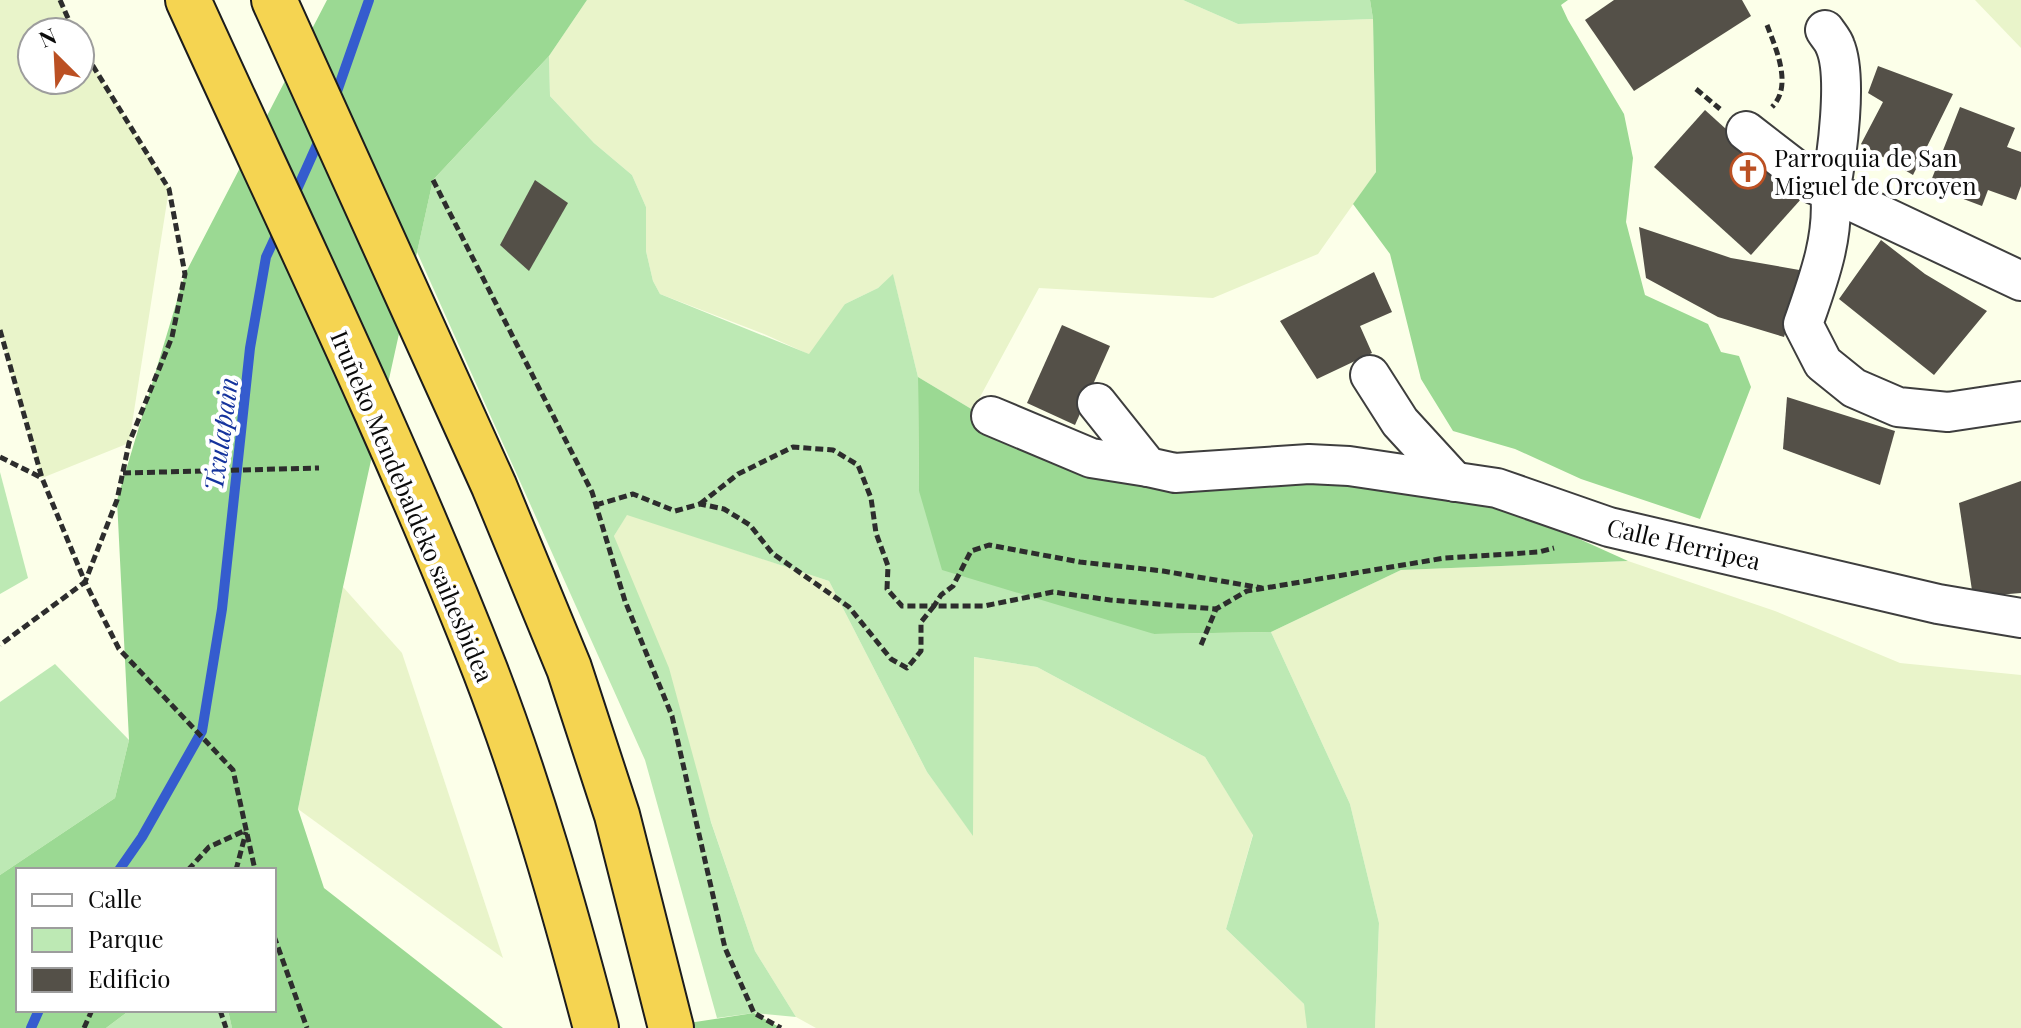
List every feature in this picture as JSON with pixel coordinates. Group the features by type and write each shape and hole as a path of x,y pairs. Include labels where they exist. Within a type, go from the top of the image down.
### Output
{"highway":[{"name":"Iruñeko Mendebaldeko saihesbidea","path":"188,0 395,454 490,686 554,871 596,1028"},
{"path":"274,0 494,486 569,668 617,815 671,1028"}],"street":[{"path":"1825,30 1836,47 1839,68 1838,152 1830,191 1832,211 1824,265 1803,324 1823,363 1854,388 1898,407 1948,412 2021,401"},
{"path":"1746,131 1816,185 2021,281"},
{"path":"1370,375 1400,422 1455,482"},
{"path":"1097,403 1148,467"},
{"name":"Calle Herripea","path":"991,416 1091,458 1175,473 1309,464 1349,466 1497,488 1616,529 1938,604 2021,618"}],"path":[{"path":"1746,131 1779,100 1783,89 1779,61 1767,25"},
{"path":"0,645 85,582 117,500 129,443 172,337 185,274 169,189 96,71"},
{"path":"433,180 592,492 625,601 672,716 725,948 754,1013 781,1028"},
{"path":"0,330 42,478 85,582 119,649 233,770 255,868"},
{"path":"596,505 633,494 675,511 700,504 738,474 793,447 833,450 858,465 871,498 876,533 888,566 887,589 902,606 984,606 1053,592 1216,609 1247,591 1445,558 1539,552 1616,529"},
{"path":"0,457 42,478"},
{"path":"123,473 319,468"},
{"path":"700,504 724,509 750,525 772,553 849,607 891,659 907,668 921,651 921,622 953,586 971,551 989,545 1080,562 1163,571 1262,588"},
{"path":"1201,645 1216,609"},
{"path":"190,868 209,847 246,830"},
{"path":"236,868 246,830"},
{"path":"276,942 307,1028"}],"green space":[{"path":"0,0 60,0 67,16 16,16 16,96 96,96 96,71 169,189 129,443 42,478 0,330"},
{"path":"327,0 587,0 549,56 433,180 343,587 298,809 324,888 503,1028 232,1028 228,1012 276,1012 276,868 16,868 16,1012 127,1012 106,1028 0,1028 0,875 115,798 129,740 117,500 185,274"},
{"path":"587,0 1183,0 1238,24 1373,19 1376,172 1318,254 1213,298 1039,288 973,410 918,377 893,275 878,288 845,304 828,363 764,334 660,294 653,281 646,251 646,207 632,175 594,143 550,96 549,56"},
{"path":"1183,0 1370,0 1373,19 1238,24"},
{"path":"1370,0 1568,0 1561,5 1568,20 1624,114 1633,158 1626,222 1645,295 1708,324 1721,352 1739,356 1751,387 1700,519 1581,479 1515,449 1453,431 1421,379 1390,254 1353,204 1376,172"},
{"path":"1975,0 2021,0 2021,48"},
{"path":"549,56 550,96 594,143 632,175 646,207 646,251 653,281 660,294 809,354 845,304 878,288 893,274 918,377 919,491 1154,634 1271,632 1350,804 1379,923 1375,1028 1307,1028 1304,1004 1226,929 1253,835 1205,757 1037,667 974,657 973,836 927,772 829,581 627,515 614,536 669,668 711,822 755,951 796,1017 754,1013 717,1018 645,760 417,252 433,180"},
{"path":"918,377 973,410 1000,434 1407,491 1524,514 1628,561 1401,570 1271,632 1154,634 942,570 919,491"},
{"path":"0,472 28,578 0,594"},
{"path":"627,514 829,581 927,772 973,835 973,657 1037,667 1205,757 1253,834 1226,929 1304,1004 1309,1028 816,1028 796,1017 755,951 614,536"},
{"path":"1628,561 1775,611 1900,663 2021,675 2021,1028 1375,1028 1379,923 1350,804 1271,632 1401,570"},
{"path":"343,587 402,653 503,958 298,809"},
{"path":"55,664 129,740 115,798 0,875 0,702"},
{"path":"127,1012 228,1012 232,1028 106,1028"},
{"path":"754,1013 781,1028 656,1028"}],"building":[{"path":"1614,0 1742,0 1751,16 1634,91 1585,20"},
{"path":"1878,66 1953,94 1913,175 1861,144 1883,102 1868,93"},
{"path":"1960,107 2015,128 2007,147 2021,152 2021,186 2016,200 1988,190 1982,206 1929,186"},
{"path":"1705,110 1802,198 1751,255 1654,167"},
{"path":"535,180 568,203 529,271 500,245"},
{"path":"1639,227 1731,258 1805,271 1784,337 1718,317 1646,278"},
{"path":"1881,240 1925,274 1987,311 1934,375 1839,299"},
{"path":"1374,272 1392,312 1360,326 1372,353 1317,379 1280,321"},
{"path":"1062,325 1110,346 1075,425 1027,403"},
{"path":"1787,397 1895,431 1880,485 1783,449"},
{"path":"2021,481 2021,593 1973,597 1959,503"}],"waterway":[{"name":"Txulapain","path":"334,100 369,0"},
{"name":"Txulapain","path":"294,196 320,138"},
{"name":"Txulapain","path":"120,868 142,837 202,731 222,609 250,348 266,257 279,229"},
{"name":"Txulapain","path":"31,1028 38,1012"}],"place":[{"name":"Parroquia de San Miguel de Orcoyen","path":"1748,171"}]}
